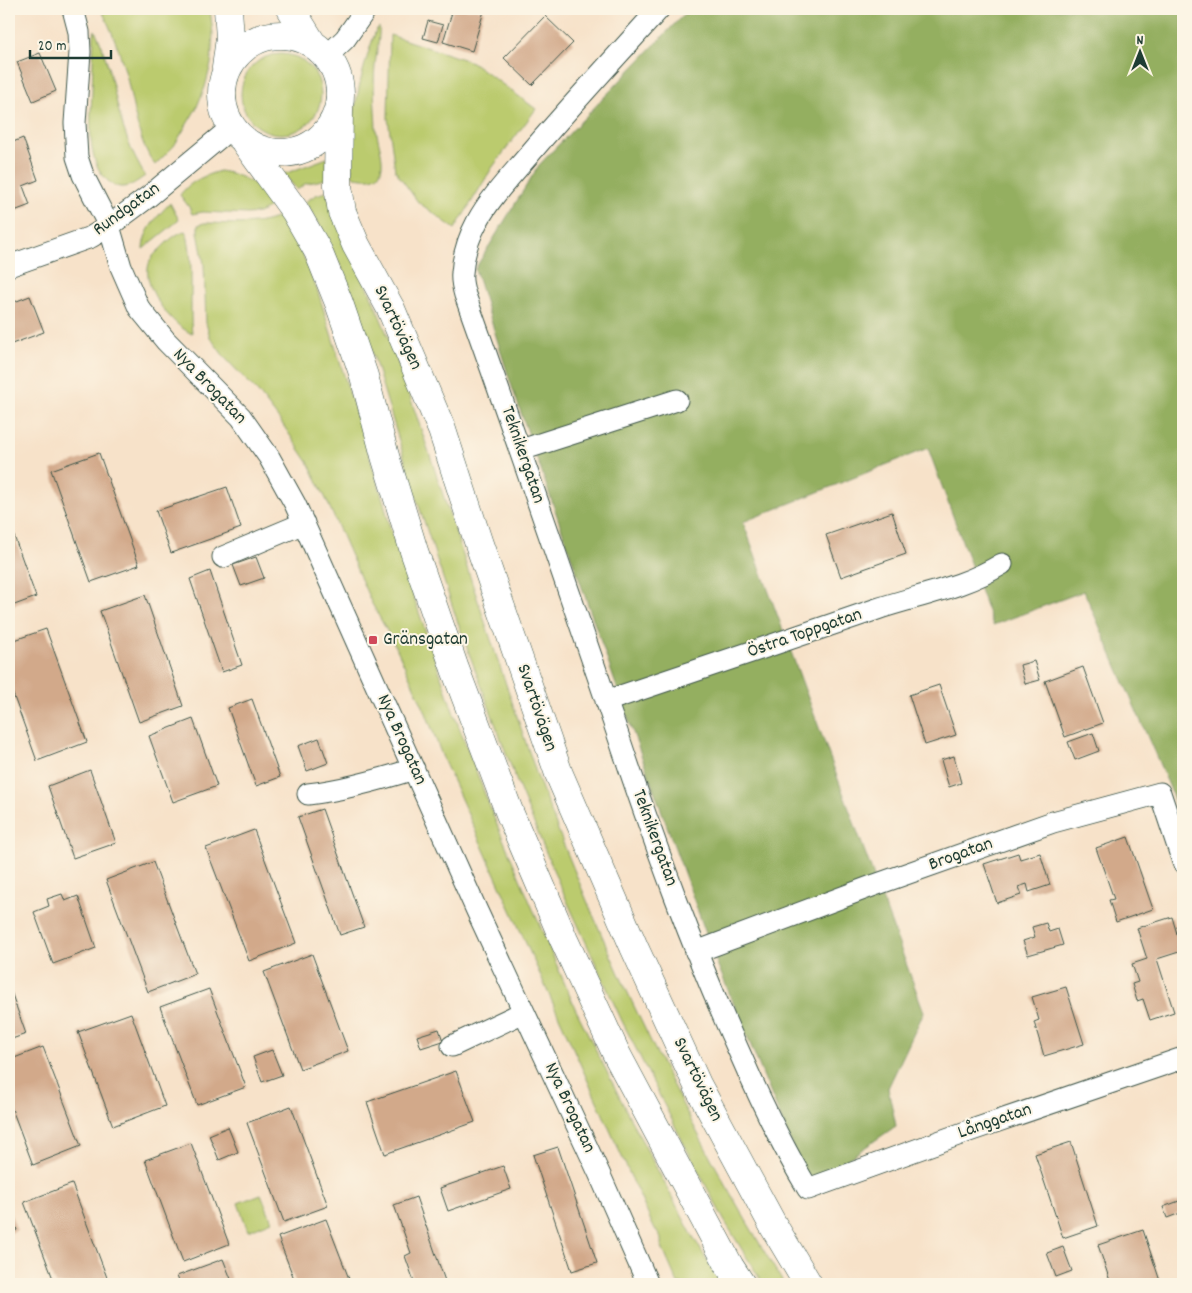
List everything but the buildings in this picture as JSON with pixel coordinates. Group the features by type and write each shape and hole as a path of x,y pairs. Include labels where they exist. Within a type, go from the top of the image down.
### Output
{"main road":[{"path":"228,9 230,38 222,82 221,102 225,115 295,211 318,251 339,303 364,376 385,456 414,551 455,669 510,814 564,940 616,1053 730,1267 741,1284"},
{"path":"238,135 256,149 270,153 283,154 303,150 325,134 339,108 340,92 334,67 319,50 292,9"},
{"path":"226,68 243,47 254,40 274,34 287,34 300,38 319,50"},
{"name":"Svartövägen","path":"339,108 338,186 342,212 356,245 391,310 442,430 478,541 559,774 634,947 698,1086 773,1225 808,1284"}],"street":[{"name":"Nya Brogatan","path":"73,9 79,32 80,52 76,122 77,157 83,175 109,226 121,266 139,308 166,342 241,417 269,457 295,504 477,911 599,1173 648,1284"},
{"path":"319,50 346,39 366,9"},
{"name":"Teknikergatan","path":"659,9 547,134 508,180 478,222 467,247 462,273 464,289 521,450 647,822 696,952 726,1024 771,1122 808,1189"},
{"name":"Rundgatan","path":"9,266 91,237 238,135"},
{"path":"521,450 677,400"},
{"path":"223,557 304,522"},
{"name":"Östra Toppgatan","path":"606,701 903,601 961,584 986,574 1002,564"},
{"path":"308,794 336,791 414,769"},
{"name":"Brogatan","path":"696,952 872,886 1053,822 1160,793 1183,862"},
{"path":"452,1046 524,1012"},
{"name":"Långgatan","path":"808,1189 966,1132 1183,1058"}],"green space":[{"path":"101,9 210,9 213,34 211,64 205,87 196,109 174,146 155,165 140,135 122,60"},
{"path":"689,9 1183,9 1183,828 1170,788 1084,591 993,625 928,448 743,522 924,1012 888,1088 896,1126 809,1186 716,961 622,702 511,384 475,269 539,165"},
{"path":"379,27 374,89 376,128 382,165 377,176 366,178 354,177 352,174 352,145 356,105 366,62 376,30"},
{"path":"95,30 101,43 123,127 145,176 136,182 122,187 113,185 108,181 96,162 93,151 91,126"},
{"path":"390,35 472,62 536,109 492,168 455,229 418,202 395,170 388,118"},
{"path":"273,54 289,54 310,65 321,86 321,102 310,123 289,134 273,134 259,128 247,116 241,102 241,86 247,72 259,60"},
{"path":"327,158 326,179 305,184 297,190 284,174"},
{"path":"220,171 236,175 250,182 275,202 259,213 203,212 192,214 180,195 188,186 198,180"},
{"path":"326,192 396,357 539,781 591,911 681,1101 748,1224 784,1284 763,1284 724,1220 622,1021 557,879 518,785 459,626 417,500 374,358 345,275 320,225 305,202 316,195"},
{"path":"170,203 179,220 143,249 149,230"},
{"path":"284,214 290,224 318,292 384,503 390,528 454,714 495,820 575,1008 631,1120 691,1233 721,1284 678,1284 661,1245 660,1235 654,1228 444,761 426,713 396,647 371,602 308,462 258,392 225,358 210,337 206,323 204,264 198,225 204,223 255,223"},
{"path":"185,231 190,250 191,264 192,333 178,325 164,310 150,286 148,277 148,269 153,256 171,238"},
{"path":"261,1194 272,1221 248,1231 238,1203"}],"place":[{"name":"Gränsgatan","path":"373,640"}]}
